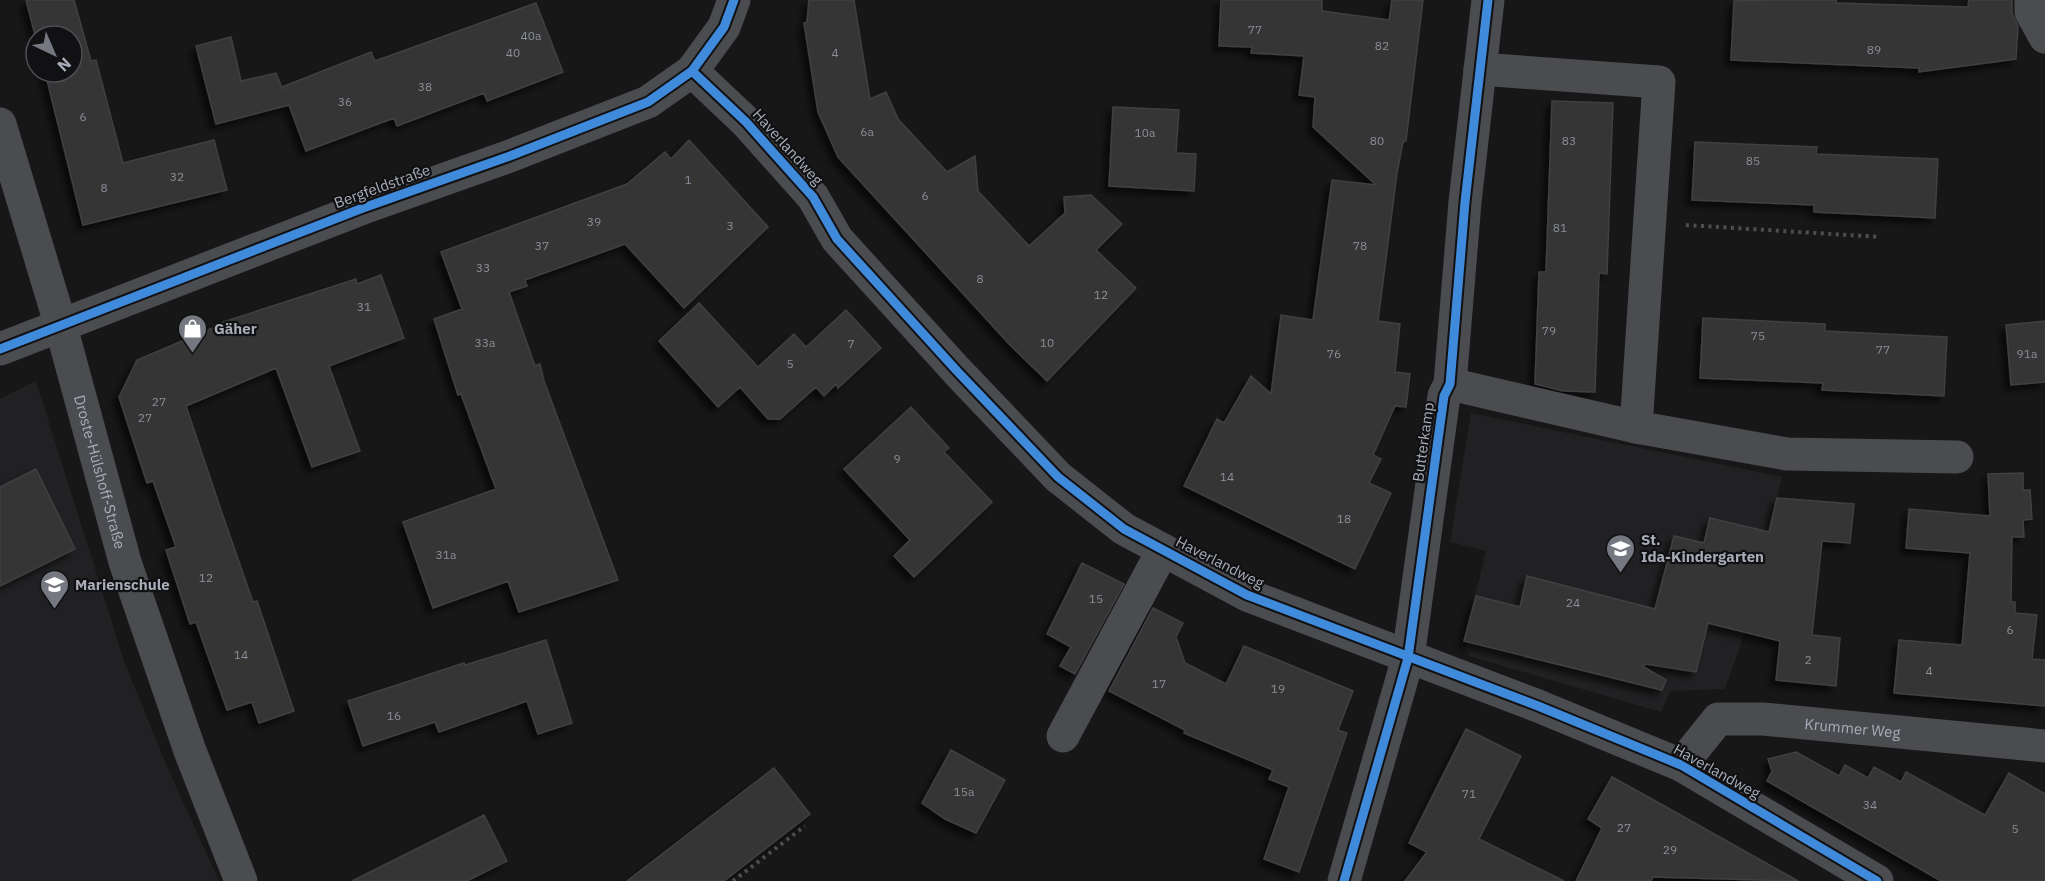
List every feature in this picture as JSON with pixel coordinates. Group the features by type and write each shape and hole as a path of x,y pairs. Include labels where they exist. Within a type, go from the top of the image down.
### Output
{"street":[{"name":"Bergfeldstraße","path":"0,349 60,323 363,208 510,156 648,102 692,71 724,27 734,0"},
{"name":"Butterkamp","path":"1344,881 1408,658 1444,396 1450,384 1465,202 1488,0"},
{"path":"2031,0 2031,12 2045,37"},
{"path":"1480,69 1659,82 1636,427"},
{"name":"Haverlandweg","path":"692,71 754,131 813,197 837,239 957,371 1058,477 1124,529 1247,595 1538,706 1681,765 1877,881"},
{"name":"Droste-Hülshoff-Straße","path":"0,124 60,323 125,562 190,751 241,881"},
{"path":"1450,384 1636,427 1788,454 1957,457"},
{"path":"1063,736 1164,550"},
{"name":"Krummer Weg","path":"1681,765 1718,719 1762,719 2045,746"}],"path":[{"path":"1651,223 1880,237"},
{"path":"733,881 805,826"}],"shaded area":[{"name":"Marienschule","path":"36,381 124,661 166,764 219,881 0,881 0,399"},
{"name":"St. Ida-Kindergarten","path":"1471,413 1782,477 1745,632 1725,689 1670,691 1661,712 1469,656 1464,641 1486,551 1450,542"}],"building":[{"path":"26,0 74,0 81,24 32,24"},
{"path":"809,0 854,0 870,99 886,92 898,119 947,172 975,156 978,191 1029,246 1065,213 1064,197 1091,195 1122,224 1096,250 1136,288 1047,381 1010,345 838,157 818,112 804,23 807,22"},
{"path":"1221,0 1322,0 1322,11 1389,20 1392,0 1423,0 1406,141 1403,142 1397,173 1378,321 1400,324 1395,372 1410,374 1406,407 1395,406 1373,455 1381,459 1369,483 1391,493 1355,569 1184,486 1217,419 1224,423 1251,376 1271,394 1281,315 1313,320 1332,180 1376,185 1313,127 1315,97 1299,95 1304,56 1251,53 1252,47 1219,46"},
{"path":"1836,0 1836,3 1968,7 1969,0 2012,0 2012,13 2018,26 2016,59 1919,72 1919,68 1731,60 1734,1"},
{"path":"536,3 563,72 487,101 484,93 397,126 394,118 306,151 289,105 216,124 196,46 231,37 241,81 276,73 283,90 282,87 371,52 375,61"},
{"path":"84,36 91,61 96,60 123,163 214,140 227,190 83,225 48,84 84,84"},
{"path":"1552,101 1613,103 1607,274 1599,273 1595,392 1563,391 1535,384 1539,272 1546,272"},
{"path":"1113,107 1179,110 1176,153 1196,154 1194,191 1109,186"},
{"path":"689,140 768,227 684,308 625,244 525,280 527,286 509,292 535,366 540,364 544,381 618,580 519,612 508,581 433,608 403,522 496,489 461,394 458,395 434,319 462,309 441,252 627,184 665,152 671,159"},
{"path":"1695,142 1817,147 1816,154 1938,159 1935,218 1814,212 1814,205 1692,200"},
{"path":"381,275 404,338 329,366 360,451 312,467 276,368 186,406 253,602 257,601 294,711 259,723 252,702 227,710 196,622 190,624 166,550 176,547 153,481 147,483 119,397 137,360 215,327 214,325 356,279 357,284"},
{"path":"699,303 758,367 794,334 806,347 846,310 881,348 838,388 836,384 824,396 816,387 780,419 768,419 740,387 718,407 659,341"},
{"path":"1703,318 1825,324 1825,331 1947,337 1944,396 1822,390 1823,383 1700,378"},
{"path":"2045,321 2045,382 2011,385 2006,325"},
{"path":"911,407 949,448 944,452 992,502 914,577 894,556 910,540 844,469"},
{"path":"36,469 75,549 0,586 0,487"},
{"path":"2023,473 2023,490 2030,490 2032,519 2023,520 2024,537 2012,537 2011,602 2015,602 2015,613 2037,615 2032,659 2045,660 2045,706 1894,693 1899,640 1962,645 1970,553 1906,548 1909,509 1990,516 1988,474"},
{"path":"1777,498 1854,504 1850,543 1822,541 1812,635 1840,638 1836,686 1776,680 1780,641 1708,623 1696,672 1646,664 1642,666 1666,680 1662,690 1464,641 1476,596 1520,607 1527,576 1655,609 1674,536 1704,543 1710,518 1769,532"},
{"path":"1082,563 1124,584 1075,674 1060,666 1071,647 1047,634"},
{"path":"1153,608 1183,623 1176,637 1185,663 1226,684 1244,646 1353,691 1338,730 1347,733 1299,872 1264,859 1289,787 1269,779 1273,770 1184,733 1185,730 1109,691"},
{"path":"546,640 572,723 538,734 527,701 439,732 435,722 363,746 348,701 464,663 465,665"},
{"path":"1466,729 1521,756 1479,839 1564,881 1405,881 1427,852 1409,843"},
{"path":"951,750 1005,780 976,833 945,819 922,803"},
{"path":"1796,752 1839,776 1845,765 1868,778 1874,767 1901,782 1906,772 1985,815 2009,773 2045,794 2045,881 1941,881 1767,781 1772,771 1768,759"},
{"path":"774,768 810,814 724,881 627,881"},
{"path":"1612,777 1798,881 1653,877 1651,881 1576,881 1602,828 1588,819"},
{"path":"484,815 507,861 467,881 352,881"}],"cycle path":[{"path":"0,349 363,208 510,156 648,102 692,71 724,27 734,0"},
{"path":"1344,881 1408,658 1444,396 1450,384 1465,202 1488,0"},
{"path":"692,71 746,122 813,197 837,239 957,371 1058,477 1124,529 1247,595 1538,706 1681,765 1877,881"}],"place":[{"name":"Gäher","path":"193,354"},
{"name":"St. Ida-Kindergarten","path":"1620,574"},
{"name":"Marienschule","path":"54,610"}]}
